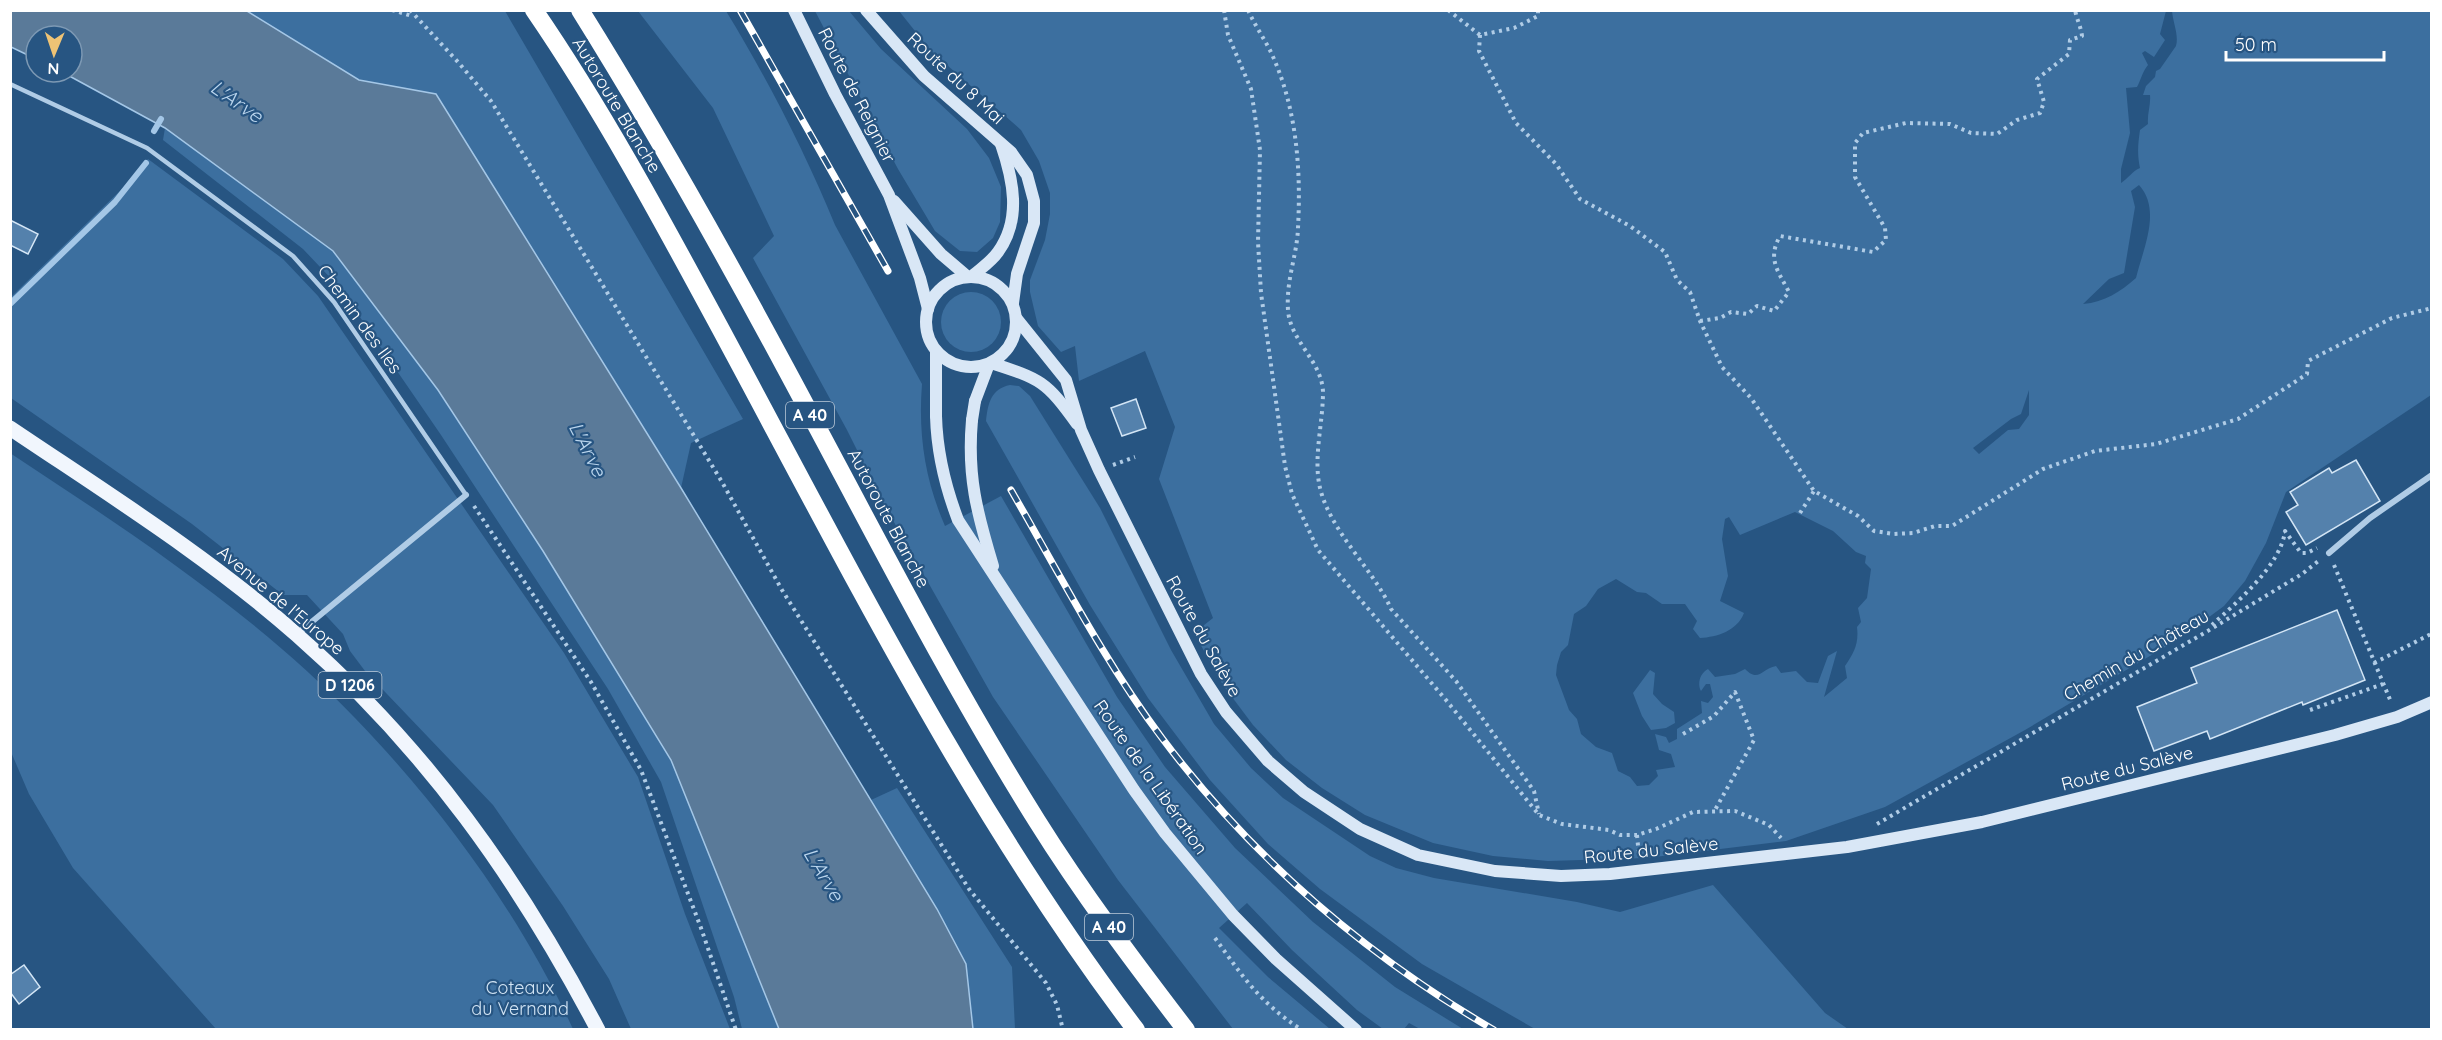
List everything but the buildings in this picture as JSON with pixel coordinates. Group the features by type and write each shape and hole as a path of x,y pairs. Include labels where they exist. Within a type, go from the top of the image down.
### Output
{"highway":[{"name":"Autoroute Blanche","path":"534,10 630,165 943,740 1046,902 1136,1029"},
{"name":"Autoroute Blanche","path":"580,10 716,240 921,623 1037,822 1096,910 1186,1029"}],"main road":[{"name":"Route de Reignier","path":"794,10 835,94 889,195 920,278 927,312"},
{"name":"Route du 8 Mai","path":"866,10 916,68 1011,152 1024,170 1034,201 1033,229 1017,274 1013,303"},
{"name":"Route du 8 Mai","path":"970,277 998,253 1012,221 1013,192 1010,171 1000,143"},
{"name":"Route de Reignier","path":"889,195 936,249 970,277"},
{"path":"970,277 981,278 1000,287 1013,303 1017,319 1015,337 1011,345 990,364 970,368 955,364 936,351 927,331 927,312 939,291 947,284 970,277"},
{"name":"Route du Salève","path":"1017,319 1066,380 1081,430 1173,621 1212,693 1239,730 1268,761 1304,792 1340,818 1384,841 1418,855 1475,868 1531,875 1610,874 1881,842 1982,822 2335,735 2397,717 2432,702"},
{"name":"Route de la Libération","path":"936,351 937,437 944,479 958,519 975,547 995,573 1134,790 1191,867 1275,959 1356,1029"},
{"name":"Route du Salève","path":"990,364 1026,374 1044,384 1058,398 1081,430"},
{"name":"Route de la Libération","path":"990,364 975,401 971,433 971,477 976,510 995,573"},
{"name":"Avenue de l'Europe","path":"10,428 219,572 296,634 368,702 447,792 518,890 547,936 598,1029"}],"street":[{"path":"2329,553 2370,518 2432,475"},
{"path":"296,634 466,495"}],"lane":[{"name":"Chemin des Iles","path":"10,84 147,148 292,256 334,302 466,495"}],"path":[{"path":"392,10 413,16"},
{"path":"410,10 491,101 722,482 782,590 969,889 1046,983 1057,1005 1063,1029"},
{"path":"1224,10 1228,35 1251,89 1260,150 1258,242 1261,293 1283,456 1292,494 1318,550 1446,700 1539,815 1562,824 1637,836 1656,830 1693,812 1736,811 1769,825 1780,836 1786,854"},
{"path":"1248,10 1257,31 1274,57 1297,142 1300,176 1298,232 1289,274 1288,311 1293,330 1315,364 1323,390 1319,483 1328,508 1391,609 1456,681 1534,791 1539,815"},
{"path":"1448,10 1480,35 1514,28 1538,16 1538,10"},
{"path":"1700,321 1720,318 1731,312 1748,314 1757,306 1774,311 1789,292 1774,262 1773,248 1780,236 1874,252 1886,240 1884,228 1855,177 1855,143 1863,133 1906,123 1950,123 1971,133 1997,134 2018,120 2040,113 2044,102 2037,79 2069,54 2070,40 2082,36 2075,10"},
{"path":"1480,35 1479,51 1516,123 1556,164 1580,199 1630,226 1665,252 1677,280 1690,292 1700,321 1722,366 1751,398 1814,491 1858,516 1874,531 1894,534 1913,533 1935,526 1952,526 2043,469 2095,451 2156,444 2238,420 2307,374 2308,361 2392,318 2432,308"},
{"path":"1117,464 1135,457"},
{"path":"1800,513 1814,491"},
{"path":"466,495 591,682 641,770 701,928 736,1029"},
{"path":"2205,632 2244,595 2273,561 2284,542 2285,531 2301,553 2307,553 2325,543"},
{"path":"2329,553 2397,717"},
{"name":"Chemin du Château","path":"1876,824 2302,574 2329,553"},
{"path":"2374,663 2432,634"},
{"path":"2310,710 2383,684"},
{"path":"1683,734 1714,716 1735,692 1754,740 1715,810"},
{"path":"1215,938 1259,997 1271,1009 1302,1029"}],"green space":[{"path":"247,11 505,11 743,419 691,443 681,488 436,94 359,80"},
{"path":"638,11 726,11 741,36 798,143 835,225 922,384 921,421 924,457 932,492 945,526 1001,496 1117,697 1165,767 1235,848 1313,922 1395,987 1463,1029 1420,1029 1409,1023 1404,1029 1383,1029 1357,1010 1292,950 1247,903 1219,928 1268,977 1330,1029 1233,1029 1118,880 993,697 886,508 847,430 753,258 774,236 713,108"},
{"path":"815,11 849,11 881,49 967,129 989,158 1001,187 1000,222 993,238 977,252 960,251 935,231 898,169"},
{"path":"899,11 2166,11 2160,34 2165,40 2154,57 2145,51 2142,53 2148,65 2137,87 2126,88 2130,133 2121,169 2121,183 2140,168 2138,149 2140,130 2148,124 2150,99 2150,95 2143,95 2146,86 2155,77 2156,71 2160,69 2176,46 2172,11 2431,11 2431,395 2286,492 2266,543 2245,581 2224,606 2182,637 2025,730 1885,807 1786,841 1646,858 1548,861 1493,856 1433,843 1365,815 1322,788 1286,760 1253,725 1223,685 1194,633 1213,618 1159,479 1175,427 1145,351 1079,381 1075,346 1061,352 1038,326 1030,292 1030,280 1045,240 1050,214 1050,193 1039,161 1021,130 931,51","holes":["2139,185 2146,195 2150,218 2136,278 2112,296 2083,304 2109,279 2124,273 2135,207 2131,191","2029,390 2029,415 2019,429 2008,430 1979,454 1973,448 2021,414","1795,512 1833,531 1856,552 1866,556 1865,563 1871,569 1867,598 1858,608 1861,622 1857,627 1855,648 1845,666 1847,678 1824,697 1837,651 1828,656 1818,683 1807,682 1796,671 1781,673 1776,666 1757,675 1745,669 1735,674 1715,677 1708,669 1701,676 1699,685 1701,691 1706,684 1710,684 1713,697 1708,703 1701,701 1702,713 1677,729 1677,739 1669,743 1666,737 1655,734 1659,750 1671,754 1675,767 1656,770 1658,776 1649,785 1637,786 1630,777 1618,771 1612,753 1596,747 1581,734 1577,719 1569,710 1556,675 1561,652 1568,645 1574,614 1586,606 1598,589 1616,579 1637,592 1646,593 1662,604 1685,604 1697,621 1693,629 1700,638 1726,632 1737,624 1744,613 1720,601 1728,576 1722,539 1725,519 1729,517 1740,535"]},
{"path":"165,128 333,251 438,390 543,551 671,760 779,1029 742,1029 734,997 661,782 608,689 441,435 340,288 303,249 163,140"},
{"path":"148,159 283,259 318,296 564,653 638,777 685,914 730,1029 631,1029 609,979 563,906 493,805 365,671 350,651 343,634 307,595 283,595 192,524 11,398 11,297 130,181"},
{"path":"971,292 988,297 996,305 1001,322 996,339 988,347 971,352 954,347 946,339 941,322 946,305 954,297"},
{"path":"1010,385 1019,386 1030,396 1100,508 1171,650 1214,724 1251,768 1283,798 1370,856 1396,868 1434,878 1577,902 1620,912 1713,885 1825,1013 1848,1029 1535,1029 1422,964 1320,889 1268,844 1210,780 1148,698 1090,605 986,421 988,408 995,393"},
{"name":"Coteaux du Vernand","path":"10,453 132,534 220,599 290,656 355,718 419,789 477,865 529,945 573,1029 216,1029 73,868 29,794 11,752"},
{"path":"1650,670 1655,673 1653,694 1674,712 1675,723 1666,728 1651,730 1642,716 1633,693"},
{"path":"897,788 1012,967 1015,1029 973,1029 971,1019 871,800"}],"water":[{"name":"L'Arve","path":"11,10 247,11 359,80 436,94 681,488 937,909 966,964 973,1029 779,1029 671,760 543,551 438,390 333,251 165,128 84,84 84,24 24,24 24,53 11,47"}],"waterway":[{"path":"154,131 161,119"},
{"path":"10,304 115,202 146,163"}],"railway":[{"path":"740,10 888,271"},
{"path":"1011,490 1083,616 1141,709 1197,782 1234,824 1272,863 1356,936 1446,1001 1494,1030"}]}
